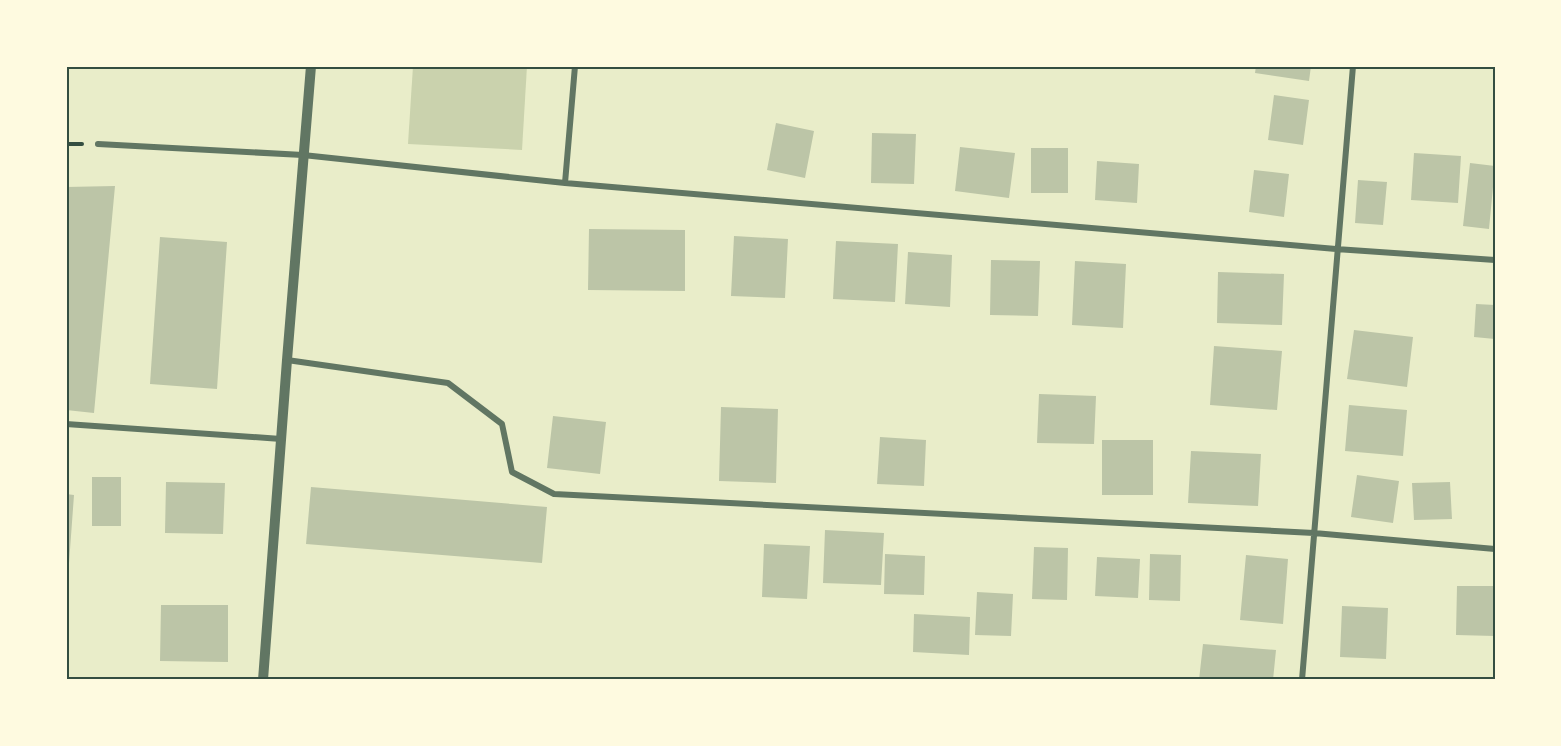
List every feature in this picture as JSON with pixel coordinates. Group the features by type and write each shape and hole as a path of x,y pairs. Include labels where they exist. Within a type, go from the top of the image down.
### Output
{"street":[{"path":"263,680 286,360 311,66"},
{"path":"565,183 575,66"},
{"path":"1302,680 1353,66"},
{"path":"98,144 303,155 565,183 1336,249 1495,260"},
{"path":"286,360 448,382 502,424 512,472 554,494 1314,533 1495,549"},
{"path":"66,424 281,439"}],"green space":[{"path":"413,66 527,66 522,150 408,144"}],"building":[{"path":"1256,66 1311,66 1309,81 1255,73"},
{"path":"1274,95 1309,100 1303,145 1268,140"},
{"path":"776,123 814,131 805,178 767,170"},
{"path":"872,133 916,134 914,184 871,183"},
{"path":"960,147 1015,153 1009,198 955,191"},
{"path":"1031,148 1068,148 1068,193 1031,193"},
{"path":"1414,153 1461,156 1458,203 1411,200"},
{"path":"1097,161 1139,164 1137,203 1095,200"},
{"path":"1470,163 1495,166 1489,229 1463,226"},
{"path":"1254,170 1289,174 1284,217 1249,212"},
{"path":"1358,180 1387,182 1383,225 1355,223"},
{"path":"115,186 94,413 66,410 66,187"},
{"path":"589,229 685,230 685,291 588,290"},
{"path":"734,236 788,239 785,298 731,296"},
{"path":"160,237 227,242 217,389 150,384"},
{"path":"836,241 898,244 895,302 833,299"},
{"path":"908,252 952,255 950,307 905,304"},
{"path":"991,260 1040,261 1038,316 990,315"},
{"path":"1075,261 1126,264 1123,328 1072,325"},
{"path":"1218,272 1284,274 1282,325 1217,323"},
{"path":"1476,304 1495,305 1495,339 1474,337"},
{"path":"1354,330 1413,337 1407,387 1347,379"},
{"path":"1214,346 1282,351 1277,410 1210,405"},
{"path":"1039,394 1096,396 1094,444 1037,443"},
{"path":"1349,405 1407,410 1403,456 1345,451"},
{"path":"721,407 778,409 776,483 719,481"},
{"path":"553,416 606,422 600,474 547,468"},
{"path":"880,437 926,440 924,486 877,484"},
{"path":"1102,440 1153,440 1153,495 1102,495"},
{"path":"1191,451 1261,454 1258,506 1188,503"},
{"path":"1357,475 1399,481 1393,523 1351,517"},
{"path":"92,477 121,477 121,526 92,526"},
{"path":"166,482 225,483 223,534 165,533"},
{"path":"1450,482 1452,519 1414,520 1412,483"},
{"path":"311,487 547,507 542,563 306,544"},
{"path":"66,494 74,495 68,577 66,576"},
{"path":"825,530 884,533 881,585 823,583"},
{"path":"764,544 810,546 807,599 762,597"},
{"path":"1034,547 1068,548 1067,600 1032,599"},
{"path":"885,554 925,556 924,595 884,594"},
{"path":"1150,554 1181,555 1180,601 1149,600"},
{"path":"1246,555 1288,559 1283,624 1240,620"},
{"path":"1097,557 1140,559 1138,598 1095,596"},
{"path":"1457,586 1495,586 1495,636 1456,635"},
{"path":"977,592 1013,594 1011,636 975,635"},
{"path":"161,605 228,605 228,662 160,661"},
{"path":"1342,606 1388,608 1386,659 1340,657"},
{"path":"914,614 970,617 969,655 913,652"},
{"path":"1203,644 1276,650 1273,680 1199,680"}]}
